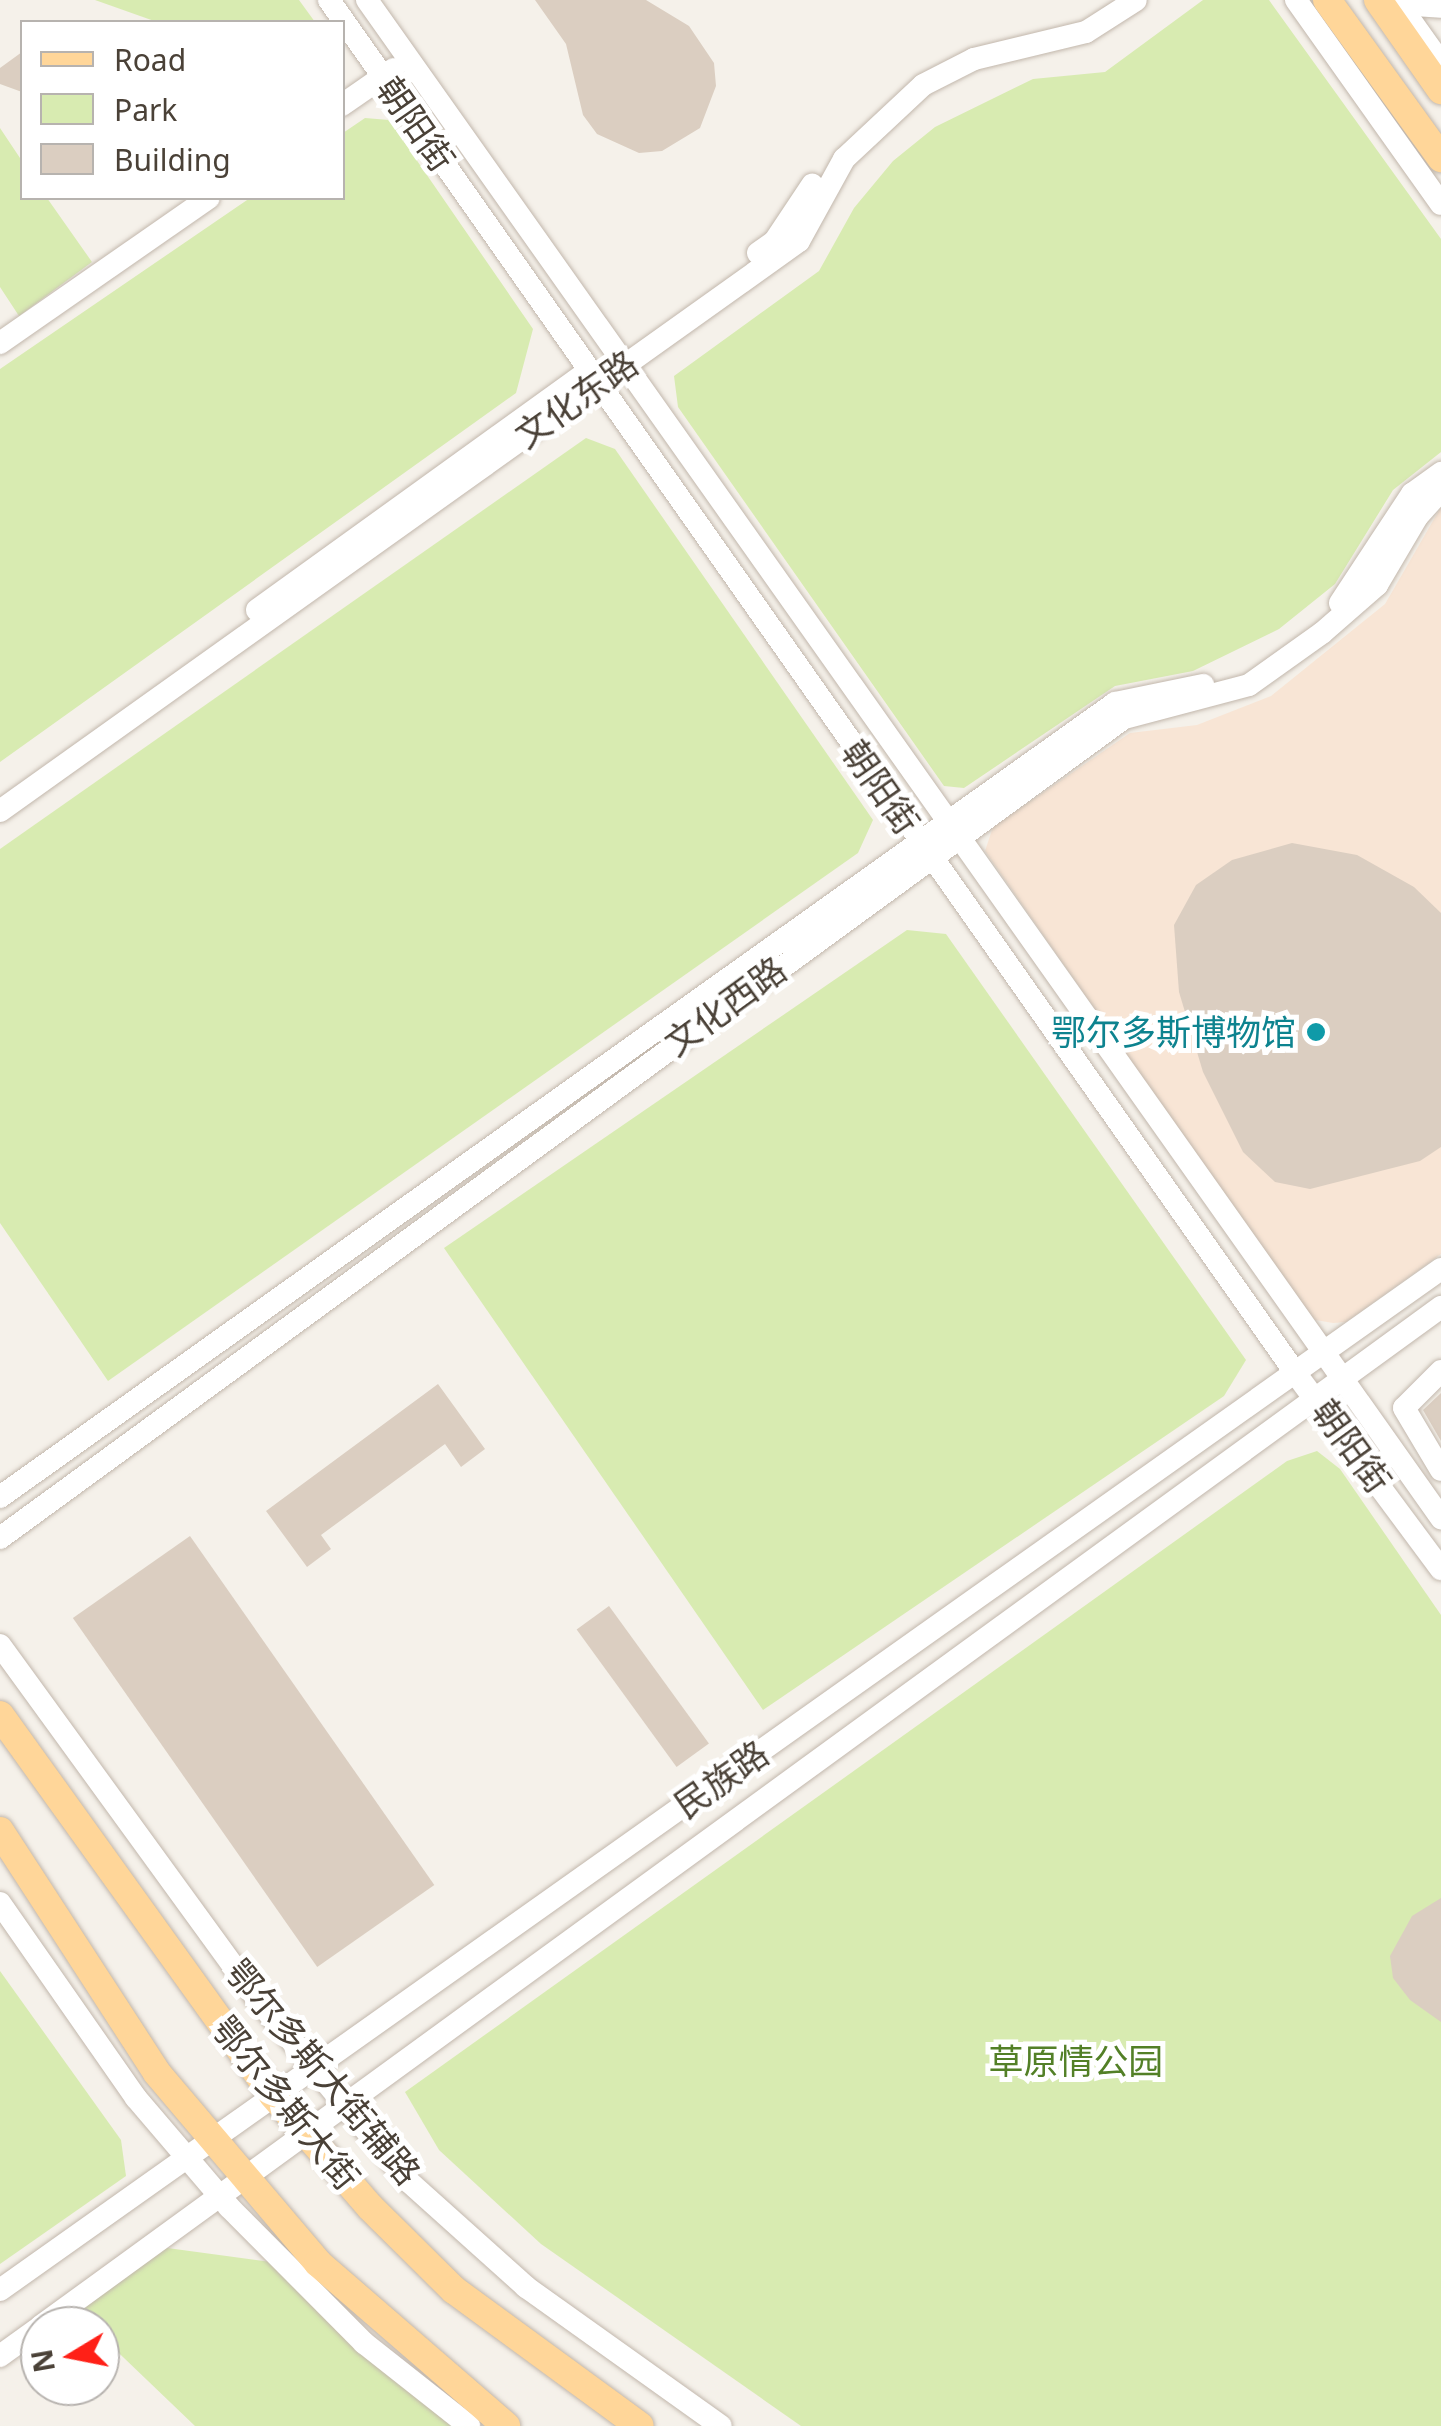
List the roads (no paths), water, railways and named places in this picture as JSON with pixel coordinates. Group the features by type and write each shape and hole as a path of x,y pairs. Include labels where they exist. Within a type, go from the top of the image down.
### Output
{"main road":[{"path":"1327,0 1441,158"},
{"path":"1378,0 1441,90"},
{"name":"鄂尔多斯大街","path":"0,1715 273,2095 370,2207 454,2290 640,2426"},
{"path":"0,1831 157,2073 318,2263 506,2426"}],"street":[{"name":"朝阳街","path":"367,0 1441,1518"},
{"name":"文化东路","path":"622,357 774,242 847,136 889,96 945,57 1080,25 1115,0"},
{"name":"文化东路","path":"0,792 592,377 799,241 844,159 922,84 974,59 1086,32 1136,0"},
{"path":"1296,0 1441,204"},
{"path":"1406,3 1440,23"},
{"path":"1406,3 1441,63"},
{"name":"朝阳街","path":"345,23 1296,1374 1441,1569"},
{"path":"345,103 408,58"},
{"path":"0,343 207,200"},
{"name":"文化东路","path":"0,810 592,377"},
{"name":"文化西路","path":"955,827 1115,703 1200,687 1256,666 1296,642 1346,597 1412,494 1441,473"},
{"name":"文化西路","path":"0,1496 955,827 1124,718 1249,686 1376,585 1441,490"},
{"name":"文化西路","path":"0,1538 925,848"},
{"name":"民族路","path":"0,2290 1441,1269"},
{"name":"民族路","path":"69,2306 1441,1307"},
{"path":"1441,1372 1404,1408 1441,1470"},
{"name":"鄂尔多斯大街辅路","path":"0,1645 256,1998 408,2180 526,2287 721,2426"},
{"path":"0,1903 136,2098 220,2196 364,2342 470,2426"}],"place":[{"name":"鄂尔多斯博物馆","path":"1316,1032"}],"park label":[{"name":"草原情公园","path":"1076,2061"}]}
